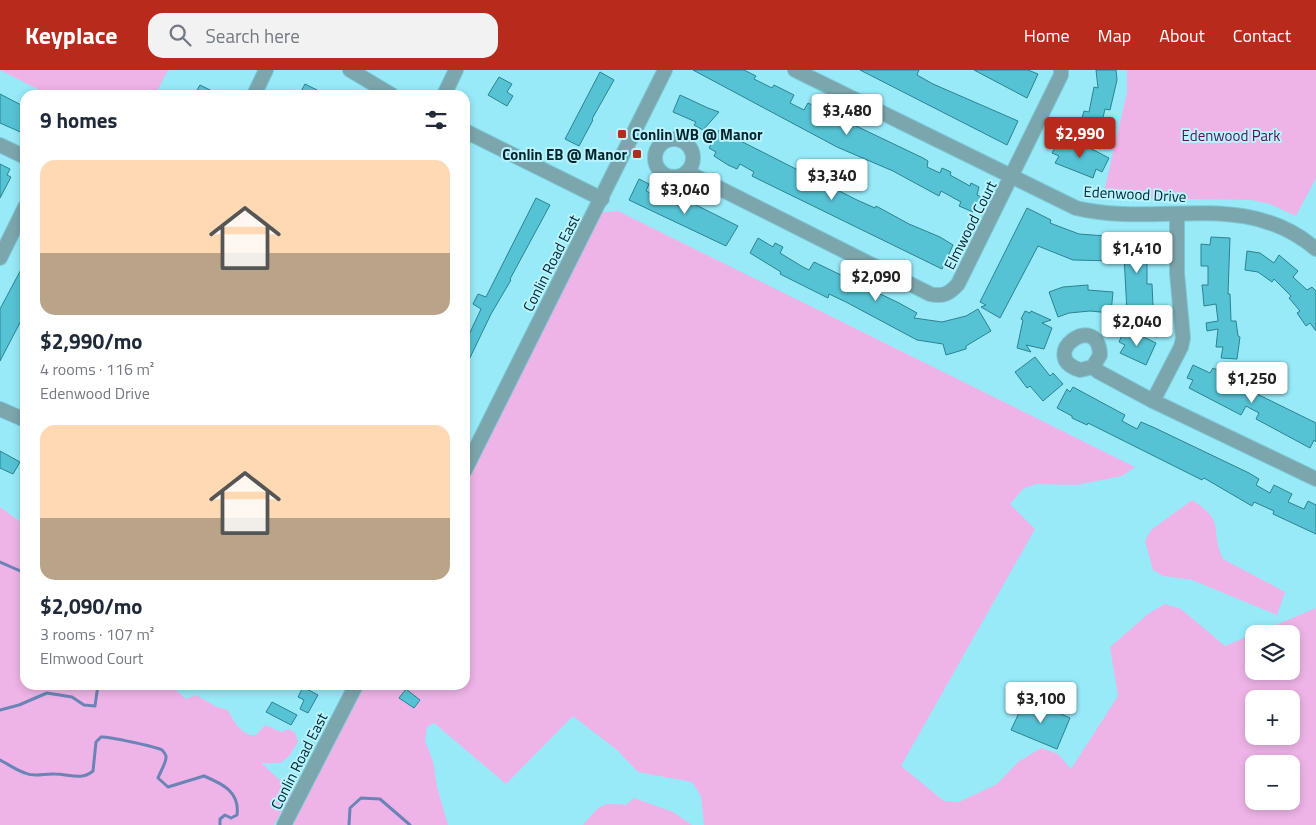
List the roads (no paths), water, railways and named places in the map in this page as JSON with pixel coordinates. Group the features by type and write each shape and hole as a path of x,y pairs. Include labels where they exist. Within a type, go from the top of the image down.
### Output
{"street":[{"path":"256,90 266,70"},
{"path":"350,70 384,90"},
{"path":"446,90 456,70"},
{"name":"Conlin Road East","path":"470,460 665,70"},
{"name":"Edenwood Drive","path":"795,70 1012,178 1066,203 1086,210 1252,216 1283,226 1316,248"},
{"name":"Elmwood Court","path":"687,172 930,294 943,295 951,292 958,284 1012,178 1061,75 1061,70"},
{"path":"470,133 602,198"},
{"path":"0,145 20,155"},
{"path":"1153,402 1181,347 1183,338 1176,273 1177,214"},
{"path":"0,258 20,217"},
{"path":"1093,367 1153,402 1316,479"},
{"path":"0,409 20,418"},
{"name":"Conlin Road East","path":"284,825 353,690"}],"waterway":[{"path":"0,562 20,571"},
{"path":"0,710 19,705 47,693 72,697 84,705 95,706 97,690"},
{"path":"0,760 29,774 84,776 93,771 96,742 101,737 142,744 164,752 166,758 158,778 168,787 204,776 218,782 229,790 236,800 237,815 231,818 225,815 220,819 220,825"},
{"path":"349,825 350,808 361,798 380,799 410,825"}],"place":[{"name":"Conlin WB @ Manor","path":"622,134"},
{"name":"Conlin EB @ Manor","path":"637,154"}],"park label":[{"name":"Edenwood Park","path":"1231,135"}]}
